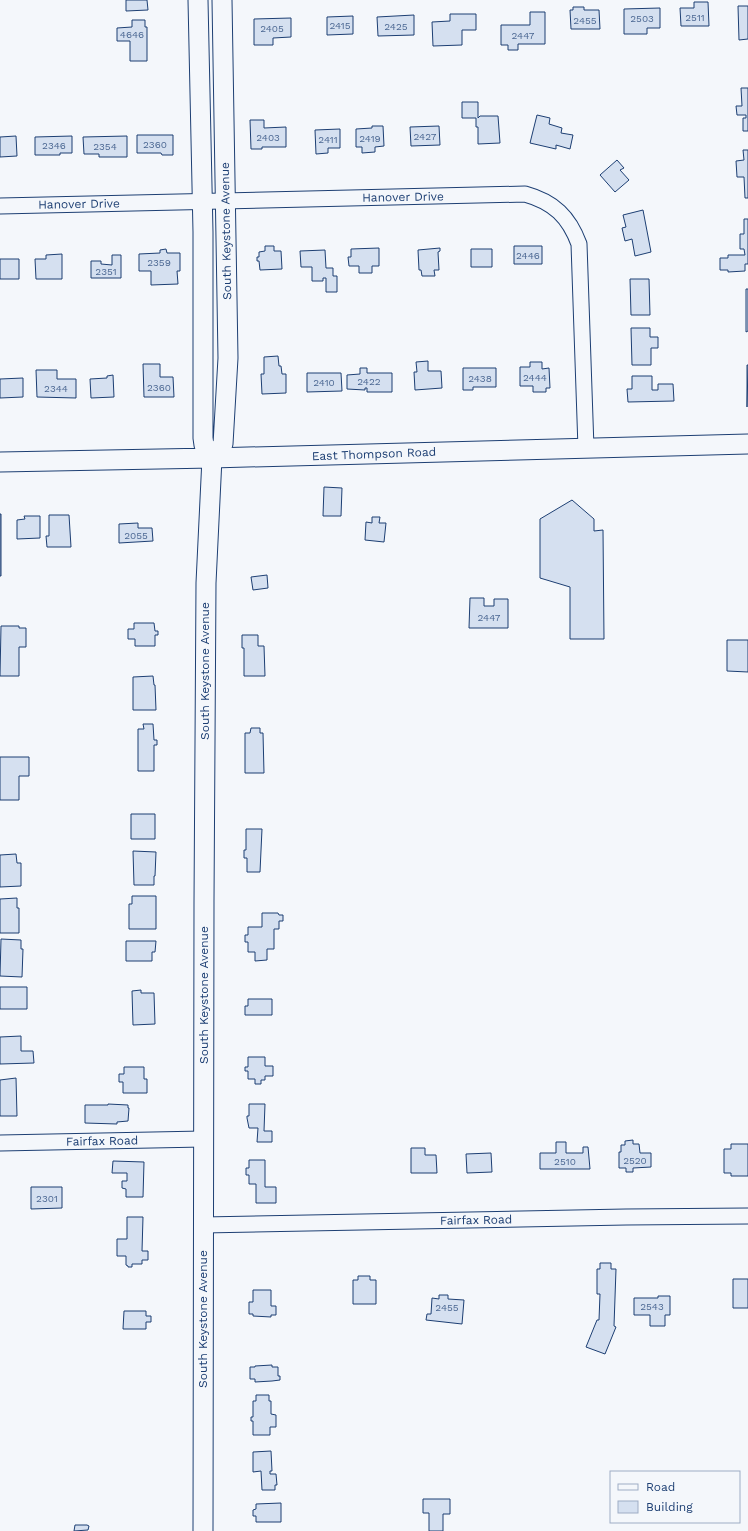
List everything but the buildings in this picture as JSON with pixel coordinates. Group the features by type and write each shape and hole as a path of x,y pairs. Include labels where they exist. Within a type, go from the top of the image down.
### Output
{"main road":[{"name":"South Keystone Avenue","path":"198,0 202,232 203,438 204,445 212,458 206,583 203,1139 203,1531"},
{"name":"South Keystone Avenue","path":"212,458 223,444 228,358 222,0"},
{"name":"East Thompson Road","path":"0,462 748,444"}],"street":[{"name":"Hanover Drive","path":"0,206 525,194 538,198 555,207 568,221 575,232 580,251 586,448"},
{"name":"Fairfax Road","path":"0,1143 203,1139"},
{"name":"Fairfax Road","path":"203,1226 618,1217 748,1216"}]}
